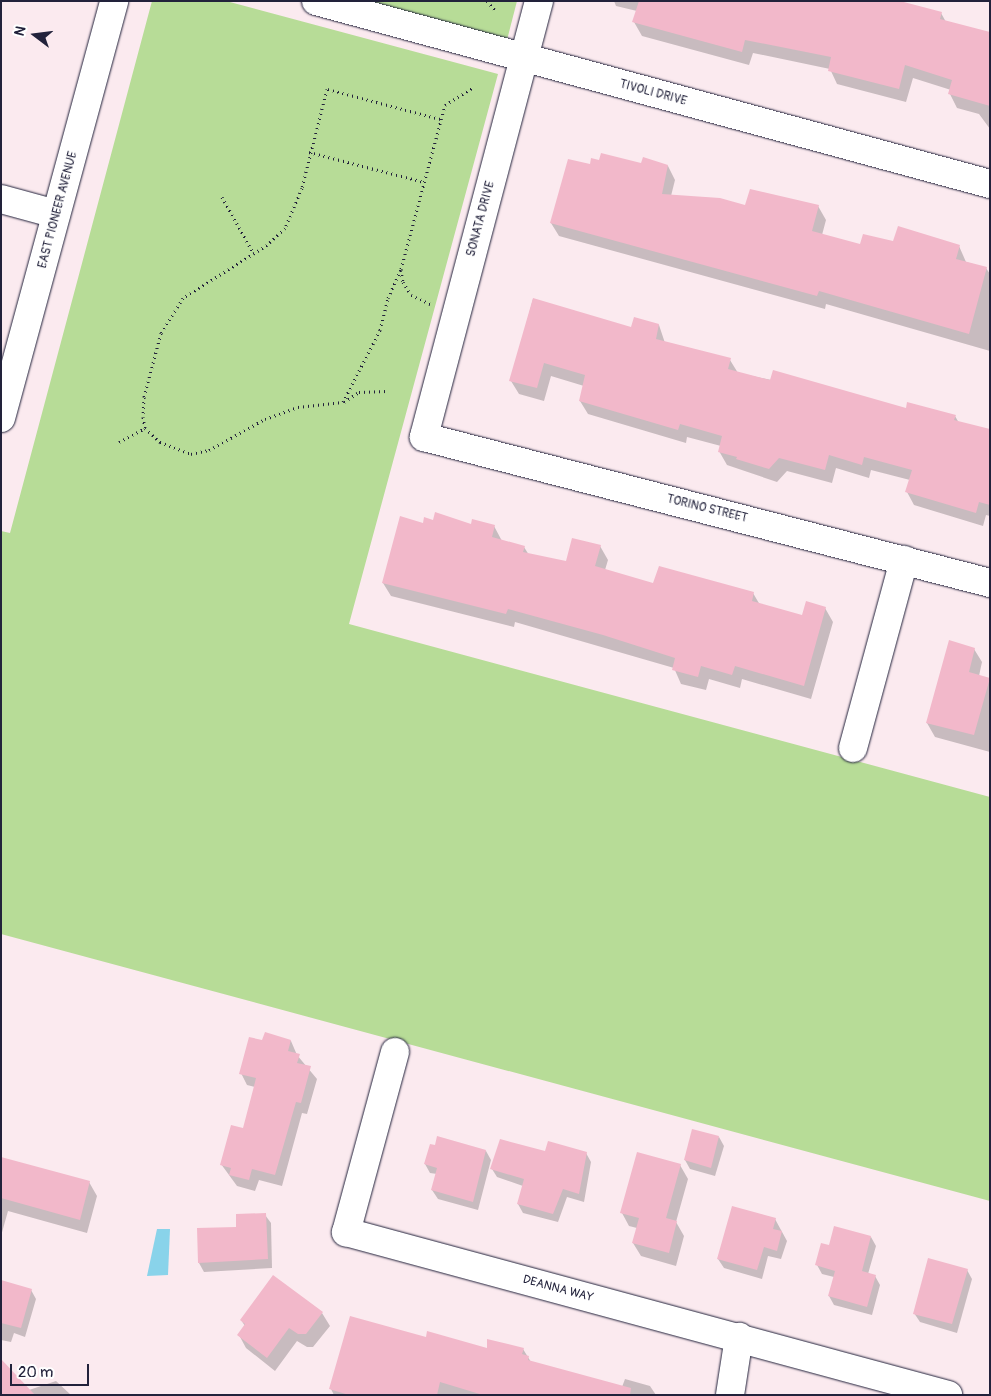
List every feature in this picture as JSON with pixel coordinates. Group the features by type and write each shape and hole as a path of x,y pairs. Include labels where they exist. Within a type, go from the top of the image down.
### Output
{"street":[{"name":"EAST PIONEER AVENUE","path":"1,418 114,1"},
{"name":"TIVOLI DRIVE","path":"316,1 523,59 990,184"},
{"name":"SONATA DRIVE","path":"424,437 539,1"},
{"path":"1,199 56,214"},
{"name":"TORINO STREET","path":"424,437 990,583"},
{"path":"853,748 904,560"},
{"name":"DEANNA WAY","path":"395,1052 346,1232 948,1395"},
{"path":"730,1395 738,1337"}],"path":[{"path":"487,1 496,11"},
{"path":"344,402 380,330 388,298 401,269 445,105 474,88"},
{"path":"387,391 359,392 344,402 298,406 265,419 230,441 191,454 160,442 145,428 144,397 161,333 169,317 183,298 254,254 284,228 302,188 309,152 327,89 440,118"},
{"path":"309,152 424,182"},
{"path":"222,197 254,254"},
{"path":"401,269 403,282 422,302"},
{"path":"119,442 145,428"}],"green space":[{"path":"152,1 226,1 498,74 349,624 990,797 990,1201 1,934 1,531 10,533"},
{"path":"368,1 517,1 507,40"}],"water":[{"path":"157,1229 170,1229 168,1275 147,1276"}],"building":[{"path":"639,1 900,1 942,12 940,19 990,32 990,106 948,94 952,80 905,65 899,89 828,71 831,57 745,40 742,52 632,22"},
{"path":"601,153 641,163 643,157 668,165 662,194 720,198 745,205 750,189 819,205 812,231 860,244 863,234 893,241 898,226 960,245 956,259 987,267 969,334 819,291 817,296 550,223 568,159 590,164 591,158 599,160"},
{"path":"533,298 631,327 634,317 659,324 656,339 731,358 728,369 770,380 773,370 906,408 907,402 956,415 954,420 990,429 990,505 979,502 976,513 905,492 912,470 864,457 862,465 829,455 825,470 779,458 769,469 736,459 737,457 718,452 722,436 680,424 678,430 579,401 585,375 544,363 537,388 509,381"},
{"path":"435,512 471,524 472,519 495,525 492,537 525,546 523,552 566,561 572,538 601,545 595,566 653,583 659,566 754,592 752,601 802,615 806,601 826,607 804,686 735,666 732,675 701,666 698,677 672,670 675,658 603,635 508,609 506,614 382,583 400,516 423,523 424,517 433,520"},
{"path":"949,640 975,648 969,672 990,678 974,735 926,723"},
{"path":"265,1032 291,1040 288,1051 300,1054 297,1063 311,1066 301,1103 296,1102 275,1175 252,1169 249,1180 229,1175 231,1168 220,1165 231,1125 243,1128 256,1078 239,1074 249,1037 262,1040"},
{"path":"692,1129 719,1136 711,1168 684,1160"},
{"path":"437,1136 486,1150 473,1202 431,1190 437,1168 424,1164 430,1144 435,1145"},
{"path":"500,1139 545,1151 548,1141 587,1152 579,1194 563,1189 553,1214 517,1204 524,1179 490,1169"},
{"path":"637,1152 681,1164 666,1218 677,1221 669,1253 632,1243 639,1218 620,1213"},
{"path":"1,1157 90,1181 80,1220 1,1198"},
{"path":"732,1206 776,1218 773,1229 782,1231 777,1251 764,1247 757,1270 717,1259"},
{"path":"266,1213 268,1259 198,1263 197,1228 236,1227 236,1214"},
{"path":"834,1226 871,1236 862,1271 876,1275 867,1307 828,1296 835,1271 815,1265 821,1243 829,1245"},
{"path":"928,1258 968,1269 952,1324 913,1314"},
{"path":"273,1275 323,1312 306,1334 298,1334 289,1328 267,1358 237,1335 245,1324 240,1320"},
{"path":"1,1280 32,1289 21,1328 1,1323"},
{"path":"350,1316 426,1337 427,1331 487,1348 487,1339 524,1348 522,1354 529,1356 528,1360 631,1388 630,1395 483,1395 440,1382 437,1395 349,1395 329,1389"},
{"path":"1,1359 35,1395 1,1395"}]}
